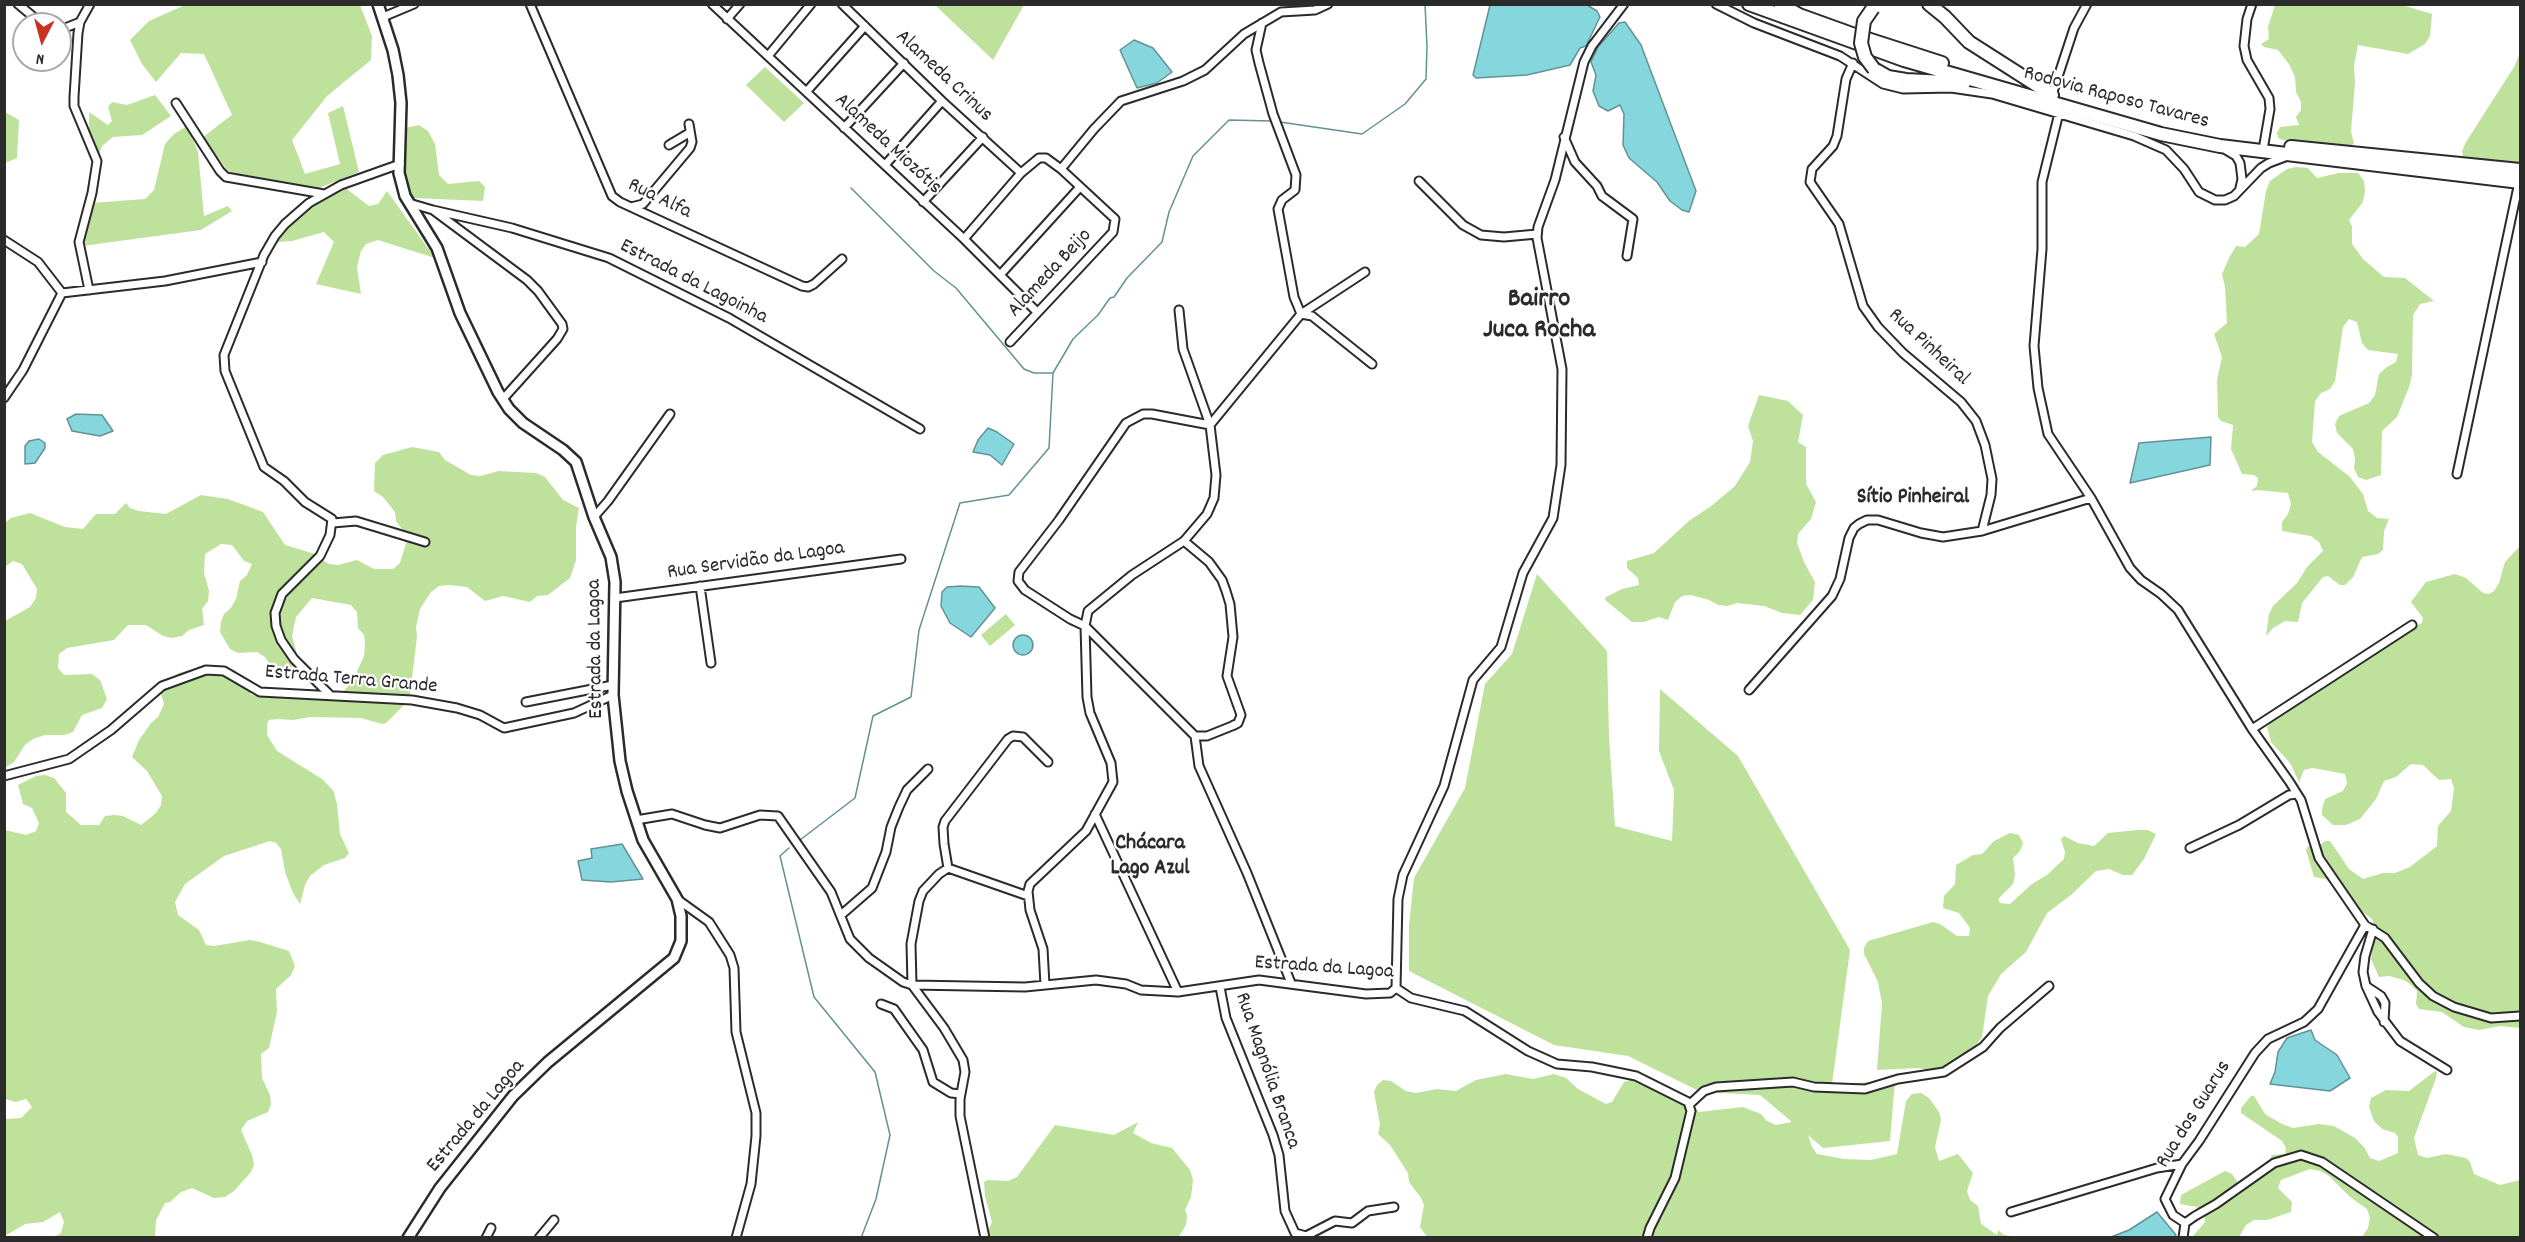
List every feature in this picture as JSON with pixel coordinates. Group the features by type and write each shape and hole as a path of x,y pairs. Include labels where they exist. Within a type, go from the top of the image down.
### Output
{"highway":[{"name":"Rodovia Raposo Tavares","path":"1749,4 1955,68 2137,120 2195,133 2264,144 2520,178"},
{"name":"Rodovia Raposo Tavares","path":"1780,4 1800,20 1904,60 2132,128 2220,146 2520,178"},
{"path":"1929,4 1969,42 2052,95"},
{"path":"1876,6 1864,21 1861,44 1865,57 1874,69 1888,77 1906,80 1985,84"}],"street":[{"path":"89,290 79,242 92,193 97,160 74,103 80,22 90,4"},
{"name":"Estrada da Lagoa","path":"378,4 393,50 400,89 400,181 409,203 437,248 460,313 509,409 523,423 563,450 576,462 594,518 611,557 615,598 613,690 620,761 636,820 652,857 677,899 681,916 681,941 674,958 548,1062 513,1096 440,1188 410,1237"},
{"path":"383,17 414,4"},
{"name":"Rua Alfa","path":"530,4 612,196 631,207 802,286 814,284 842,259"},
{"name":"Alameda Miozótis","path":"712,4 964,239 1037,312"},
{"path":"727,19 740,4"},
{"path":"768,56 811,4"},
{"name":"Alameda Crinus","path":"842,4 942,101 1022,173"},
{"path":"1061,169 1121,101 1183,81 1205,69 1244,34 1280,8 1315,10 1328,4"},
{"path":"1396,988 1398,899 1403,875 1444,786 1473,680 1501,647 1523,573 1550,528 1555,510 1561,465 1562,369 1537,234 1555,180 1564,136 1588,54 1624,4"},
{"path":"1716,4 1754,23 1815,45 1853,63 1883,84 1902,89 1976,90 2134,136 2166,150 2184,169 2194,186 2206,197 2215,200 2225,200 2239,191 2269,162 2294,155"},
{"path":"2052,95 2074,28 2087,4"},
{"path":"2252,4 2247,19 2244,46 2247,60 2269,98 2270,109 2264,144"},
{"path":"72,25 80,22"},
{"path":"1262,23 1256,50 1273,114 1296,175 1295,190 1282,200 1278,209 1294,297 1301,314"},
{"path":"807,92 866,26"},
{"path":"844,128 904,63"},
{"name":"Rua Pinheiral","path":"1853,63 1846,79 1837,136 1833,146 1812,169 1810,182 1839,224 1863,306 1878,327 1904,353 1961,402 1976,421 1985,446 1992,479 1991,495 1982,531"},
{"path":"885,165 942,101"},
{"path":"176,103 226,177 324,194"},
{"path":"2059,113 2042,182 2042,249 2036,309 2034,366 2048,434 2091,498 2130,568 2178,610 2252,729 2297,794 2319,858 2365,925 2385,938 2419,983 2433,996 2454,1007 2491,1018 2520,1016"},
{"path":"631,207 643,204 690,148 692,136 689,133 689,124"},
{"path":"669,145 689,133"},
{"path":"1564,136 1575,162 1597,186 1602,196 1633,219 1627,256"},
{"path":"923,201 983,137"},
{"path":"2220,146 2236,156 2240,163 2242,179 2239,191"},
{"path":"964,239 1036,159 1042,158 1061,169 1080,187 1000,275"},
{"path":"330,694 294,658 281,640 275,614 282,594 323,551 333,523 329,516 305,502 284,481 264,467 223,362 227,344 269,245 285,224 299,210 324,194 351,180 400,164"},
{"path":"2457,474 2520,178"},
{"path":"1419,181 1473,231 1489,237 1537,234"},
{"name":"Alameda Beijo","path":"1010,342 1115,228 1115,219 1080,187"},
{"name":"Estrada da Lagoinha","path":"409,203 512,228 609,258 729,318 920,429"},
{"path":"433,210 527,280 562,324 563,329 557,339 503,399"},
{"path":"4,240 38,262 62,293"},
{"path":"62,293 165,281 262,262"},
{"path":"1210,425 1301,314 1365,272"},
{"path":"4,398 23,370 62,293"},
{"path":"1045,985 1043,949 1028,896 1030,884 1073,846 1086,831 1109,792 1113,775 1111,763 1090,713 1087,697 1085,626 1088,611 1132,576 1184,541 1207,514 1214,498 1216,476 1210,425 1184,349 1179,310"},
{"path":"1301,314 1312,316 1372,364"},
{"path":"594,518 670,414"},
{"path":"1210,425 1152,414 1143,414 1126,423 1059,520 1019,572 1020,586 1070,619 1085,626 1195,736 1199,766 1247,873 1291,982"},
{"path":"1749,690 1832,596 1840,579 1849,538 1859,524 1867,520 1878,520 1943,537 1982,531 2091,498"},
{"path":"333,523 356,521 425,542"},
{"path":"1184,541 1209,562 1222,580 1226,591 1230,604 1233,637 1227,676 1241,715 1238,723 1232,726 1207,736 1195,736"},
{"name":"Rua Servidão da Lagoa","path":"615,598 901,559"},
{"path":"700,586 711,663"},
{"path":"2252,729 2412,625"},
{"name":"Estrada Terra Grande","path":"4,776 69,759 111,730 162,686 206,670 224,670 260,692 412,700 457,708 504,728 574,712 613,690"},
{"path":"526,702 613,690"},
{"path":"948,868 944,844 945,821 1008,739 1013,736 1023,737 1048,762"},
{"path":"841,915 872,888 886,852 891,827 907,790 928,769"},
{"path":"2190,848 2239,825 2289,795 2297,794"},
{"name":"Estrada da Lagoa","path":"636,820 672,814 720,828 760,815 778,816 831,892 850,939 859,949 903,982 912,985 977,988 1096,980 1126,984 1142,990 1178,992 1260,980 1291,982 1366,994 1390,993 1396,988 1411,998 1465,1011 1545,1060 1557,1064 1628,1073 1673,1093 1689,1104"},
{"path":"1095,814 1178,992"},
{"path":"948,868 1028,896"},
{"path":"948,868 927,886 919,901 911,944 912,985 944,1028 963,1060 965,1072 960,1116 986,1238"},
{"path":"677,899 709,922 720,936 734,968 736,1032 756,1113 751,1184 736,1238"},
{"name":"Rua dos Guarus","path":"2186,1223 2173,1215 2165,1199 2182,1164 2254,1053 2268,1039 2304,1022 2318,1009 2365,925"},
{"path":"2373,929 2363,972 2366,986 2384,1022 2400,1041 2447,1070"},
{"path":"1647,1238 1681,1160 1691,1117 1689,1104 1704,1091 1716,1087 1793,1082 1814,1087 1865,1089 1898,1079 1944,1072 1983,1047 2000,1028 2049,986"},
{"name":"Rua Magnólia Branca","path":"1220,987 1226,1018 1273,1135 1279,1155 1285,1211 1295,1233 1306,1236 1335,1221 1352,1223 1368,1211 1394,1207"},
{"path":"881,1004 894,1009 923,1050 933,1082 951,1093 961,1094"},
{"path":"2183,1238 2186,1223 2274,1163 2301,1155 2322,1162 2434,1238"},
{"path":"2011,1212 2157,1168 2182,1164"},
{"path":"539,1238 554,1220"},
{"path":"486,1238 491,1228"}],"green space":[{"path":"185,5 360,5 372,36 371,60 327,96 292,140 305,174 340,164 328,113 343,106 359,172 319,188 240,177 227,170 203,137 232,115 204,54 181,53 156,82 142,64 130,40 149,21"},
{"path":"935,5 1024,5 993,60"},
{"path":"2275,5 2402,5 2432,14 2430,36 2425,44 2408,54 2358,45 2354,65 2351,132 2354,143 2351,146 2338,150 2292,143 2278,138 2277,133 2280,127 2299,125 2296,117 2301,110 2301,102 2296,92 2295,77 2289,64 2278,50 2264,47 2261,44 2269,39 2268,27"},
{"path":"2520,53 2520,171 2468,161 2463,158 2462,151 2466,142 2514,67"},
{"path":"765,67 804,103 784,122 746,85"},
{"path":"155,95 171,116 142,135 113,137 102,146 97,159 89,134 89,112 108,125 112,121 108,107 112,102 127,105"},
{"path":"5,112 19,120 17,158 5,163"},
{"path":"419,125 428,131 435,144 439,175 448,184 479,181 485,187 483,201 414,198 408,190 406,180 405,128"},
{"path":"187,126 198,152 204,216 228,206 232,211 201,230 82,246 91,203 145,199 154,190 165,144 174,134"},
{"path":"2308,168 2317,178 2339,173 2358,173 2364,181 2365,191 2363,202 2349,220 2352,226 2352,244 2363,259 2384,277 2405,278 2434,301 2420,304 2413,315 2412,375 2409,387 2397,417 2382,431 2381,475 2366,480 2358,477 2354,468 2353,449 2337,433 2335,424 2339,416 2369,403 2375,395 2379,374 2396,362 2398,354 2368,350 2362,343 2357,322 2349,319 2343,327 2335,381 2330,389 2321,393 2315,401 2312,442 2318,452 2349,476 2363,494 2368,511 2377,518 2389,519 2384,531 2383,550 2378,554 2362,557 2353,577 2345,585 2340,585 2328,576 2323,577 2302,603 2298,622 2285,621 2273,628 2266,636 2269,614 2273,606 2297,583 2307,567 2323,551 2319,542 2311,536 2282,531 2282,522 2291,504 2288,493 2251,491 2257,486 2258,478 2254,475 2242,474 2231,449 2233,425 2221,421 2218,417 2217,380 2222,357 2214,334 2227,323 2222,274 2229,258 2236,246 2245,247 2259,234 2266,191 2270,181 2287,169"},
{"path":"344,187 369,206 378,204 387,191 435,258 378,240 366,244 361,251 357,267 361,294 316,284 334,242 324,232 292,241 277,242 277,238 310,207"},
{"path":"1759,395 1788,401 1803,415 1798,442 1806,447 1806,484 1816,502 1811,519 1798,534 1797,543 1815,582 1813,600 1800,615 1782,613 1764,606 1737,603 1727,606 1718,605 1691,595 1682,596 1675,602 1668,620 1659,617 1644,622 1632,622 1605,600 1606,597 1622,589 1639,585 1638,578 1627,568 1627,561 1654,553 1690,520 1735,486 1750,462 1753,441 1748,426"},
{"path":"412,447 439,452 445,460 471,475 480,476 499,471 536,473 545,477 563,500 579,508 576,527 576,560 570,578 548,595 537,596 530,602 503,596 485,601 467,587 449,585 439,586 431,592 420,609 416,627 417,637 410,694 407,702 386,723 361,718 310,717 269,720 267,735 277,751 322,779 333,790 340,834 349,853 345,858 324,865 310,876 300,904 285,872 281,849 276,843 270,841 224,856 185,884 175,902 178,915 199,930 206,945 214,946 250,940 260,942 289,951 295,966 291,975 276,989 277,1012 269,1048 261,1054 262,1078 270,1095 271,1104 268,1112 247,1121 241,1130 252,1155 254,1165 251,1172 234,1191 225,1197 214,1198 192,1188 181,1192 170,1202 165,1203 156,1220 155,1237 54,1237 61,1233 64,1222 60,1212 43,1222 25,1224 5,1236 5,1119 21,1118 32,1107 26,1099 16,1102 5,1099 5,830 26,835 36,831 39,823 32,808 23,804 18,785 36,776 45,775 54,778 66,793 66,812 81,825 99,825 105,816 114,815 123,816 141,825 156,813 161,805 162,796 147,771 132,757 139,740 158,717 164,704 161,694 164,685 179,673 217,668 235,670 251,695 260,696 272,693 319,699 338,697 352,682 364,656 365,644 364,635 358,628 357,612 351,605 312,598 296,617 292,636 297,654 295,664 288,670 279,671 257,652 238,653 230,649 220,632 221,622 224,614 236,599 240,581 247,575 252,564 244,561 232,545 221,544 205,554 204,573 209,591 208,601 202,609 204,625 189,630 182,636 172,638 163,636 146,625 128,625 114,640 67,648 59,654 58,668 64,675 92,674 100,680 107,699 102,708 82,715 73,732 64,735 45,735 33,739 25,745 14,762 5,768 5,621 30,607 36,598 37,589 22,564 13,561 5,567 5,523 11,518 30,513 65,527 83,529 96,514 115,514 126,503 130,508 139,511 166,514 201,495 228,499 263,512 285,545 312,553 329,564 338,565 357,560 374,569 393,569 400,563 408,537 396,521 395,512 383,497 374,491 375,463 383,455"},
{"path":"2520,546 2520,1028 2500,1026 2479,1030 2464,1027 2442,1012 2419,1009 2416,1004 2417,991 2410,984 2389,976 2379,977 2371,959 2375,928 2372,919 2349,902 2326,879 2314,877 2306,850 2308,846 2318,847 2325,841 2330,841 2349,869 2363,879 2383,873 2395,873 2410,867 2437,846 2438,826 2451,811 2454,788 2451,779 2439,780 2423,765 2411,764 2396,777 2384,781 2376,799 2360,819 2346,825 2333,825 2322,815 2322,809 2325,799 2343,791 2347,783 2345,774 2313,768 2304,770 2299,782 2290,763 2271,742 2267,727 2279,713 2370,649 2422,623 2423,618 2411,602 2426,582 2455,574 2466,578 2483,593 2489,594 2499,583 2505,562"},
{"path":"1537,574 1607,651 1609,737 1615,826 1672,841 1674,790 1659,751 1660,689 1738,756 1850,950 1832,1084 1895,1081 1890,1141 1823,1148 1808,1135 1817,1154 1844,1159 1871,1160 1897,1154 1906,1101 1912,1094 1921,1093 1929,1098 1939,1112 1941,1120 1935,1147 1939,1161 1958,1154 1973,1173 1967,1191 1970,1200 1978,1206 1981,1224 1997,1235 1998,1230 2004,1235 2017,1237 1427,1237 1420,1227 1424,1205 1421,1198 1409,1182 1408,1173 1390,1145 1378,1134 1380,1125 1374,1092 1383,1080 1391,1081 1406,1091 1416,1093 1437,1089 1456,1091 1476,1080 1506,1074 1533,1079 1554,1074 1566,1078 1578,1089 1606,1104 1612,1102 1624,1082 1637,1078 1688,1101 1699,1112 1743,1107 1761,1114 1767,1121 1776,1125 1792,1122 1760,1095 1701,1092 1628,1056 1554,1045 1409,971 1409,925 1414,878 1465,788 1485,684 1512,654"},
{"path":"1006,614 1015,625 990,646 981,635"},
{"path":"2148,830 2156,834 2144,859 2132,875 2123,875 2109,869 2096,871 2071,895 2047,913 2026,952 2001,974 1988,996 1982,1037 1958,1069 1947,1073 1918,1068 1877,1070 1882,1004 1878,982 1864,954 1868,941 1933,922 1957,936 1969,936 1970,928 1959,913 1943,908 1944,896 1955,884 1956,865 1973,855 1982,854 1994,841 2010,833 2019,835 2023,843 2020,851 2013,858 2015,875 2013,884 1998,899 2000,903 2010,904 2064,859 2065,852 2061,839 2064,836 2078,843 2094,846 2108,833"},
{"path":"2435,1071 2437,1072 2436,1078 2414,1138 2418,1155 2427,1158 2446,1154 2466,1158 2474,1174 2500,1185 2520,1180 2520,1237 2362,1237 2368,1228 2370,1218 2367,1209 2350,1197 2328,1175 2310,1169 2281,1180 2278,1188 2292,1202 2291,1212 2267,1220 2254,1220 2246,1225 2239,1237 2192,1237 2205,1222 2204,1214 2197,1207 2180,1204 2181,1195 2225,1171 2232,1174 2239,1184 2264,1170 2272,1155 2285,1154 2286,1148 2282,1141 2241,1113 2241,1108 2251,1096 2254,1096 2265,1114 2282,1124 2293,1128 2319,1124 2334,1126 2355,1138 2370,1158 2379,1161 2398,1153 2398,1137 2395,1133 2382,1129 2374,1121 2369,1107 2371,1098 2386,1090 2409,1091"},
{"path":"1138,1122 1133,1133 1151,1143 1172,1148 1190,1170 1193,1180 1191,1197 1185,1210 1186,1225 1178,1238 985,1237 992,1222 984,1182 988,1180 1008,1181 1017,1177 1055,1125 1114,1135"}],"water":[{"path":"1490,5 1587,5 1597,11 1600,17 1586,46 1580,48 1570,65 1527,75 1476,78 1473,75"},
{"path":"1625,22 1641,45 1696,191 1689,212 1670,201 1657,182 1629,158 1623,145 1624,114 1620,105 1608,111 1599,106 1593,91 1596,75 1591,62 1598,47 1619,23"},
{"path":"1134,40 1153,48 1172,72 1157,83 1137,88 1120,50"},
{"path":"76,414 102,415 113,431 100,436 72,431 67,419"},
{"path":"988,428 1014,444 1002,465 990,455 973,452 978,440"},
{"path":"2211,437 2210,465 2130,483 2139,443"},
{"path":"39,439 45,443 45,448 35,463 25,464 25,446 29,441"},
{"path":"947,587 979,587 995,608 971,637 950,623 941,606 942,592"},
{"path":"1023,635 1030,638 1033,645 1030,652 1023,655 1016,652 1013,645 1016,638"},
{"path":"622,844 643,879 611,882 582,880 578,861 592,858 591,849"},
{"path":"2311,1030 2315,1040 2337,1055 2350,1078 2330,1091 2270,1084 2275,1072 2278,1052 2287,1038"},
{"path":"2157,1212 2176,1235 2175,1237 2111,1237 2129,1230"}],"waterway":[{"path":"1280,122 1362,134 1405,104 1426,79 1425,4"},
{"path":"800,840 855,798 873,716 911,697 919,630 960,503 1009,495 1049,448 1053,373 1073,339 1098,315 1127,278 1162,242 1169,212 1193,156 1229,120 1272,121"},
{"path":"851,188 934,271 956,288 1024,369 1034,373 1053,373"},
{"path":"789,848 780,856 814,997 875,1072 890,1135 876,1199 861,1238"}],"district":[{"name":"Bairro Juca Rocha","path":"1539,316"},
{"name":"Sítio Pinheiral","path":"1913,499"},
{"name":"Chácara Lago Azul","path":"1150,858"}]}
